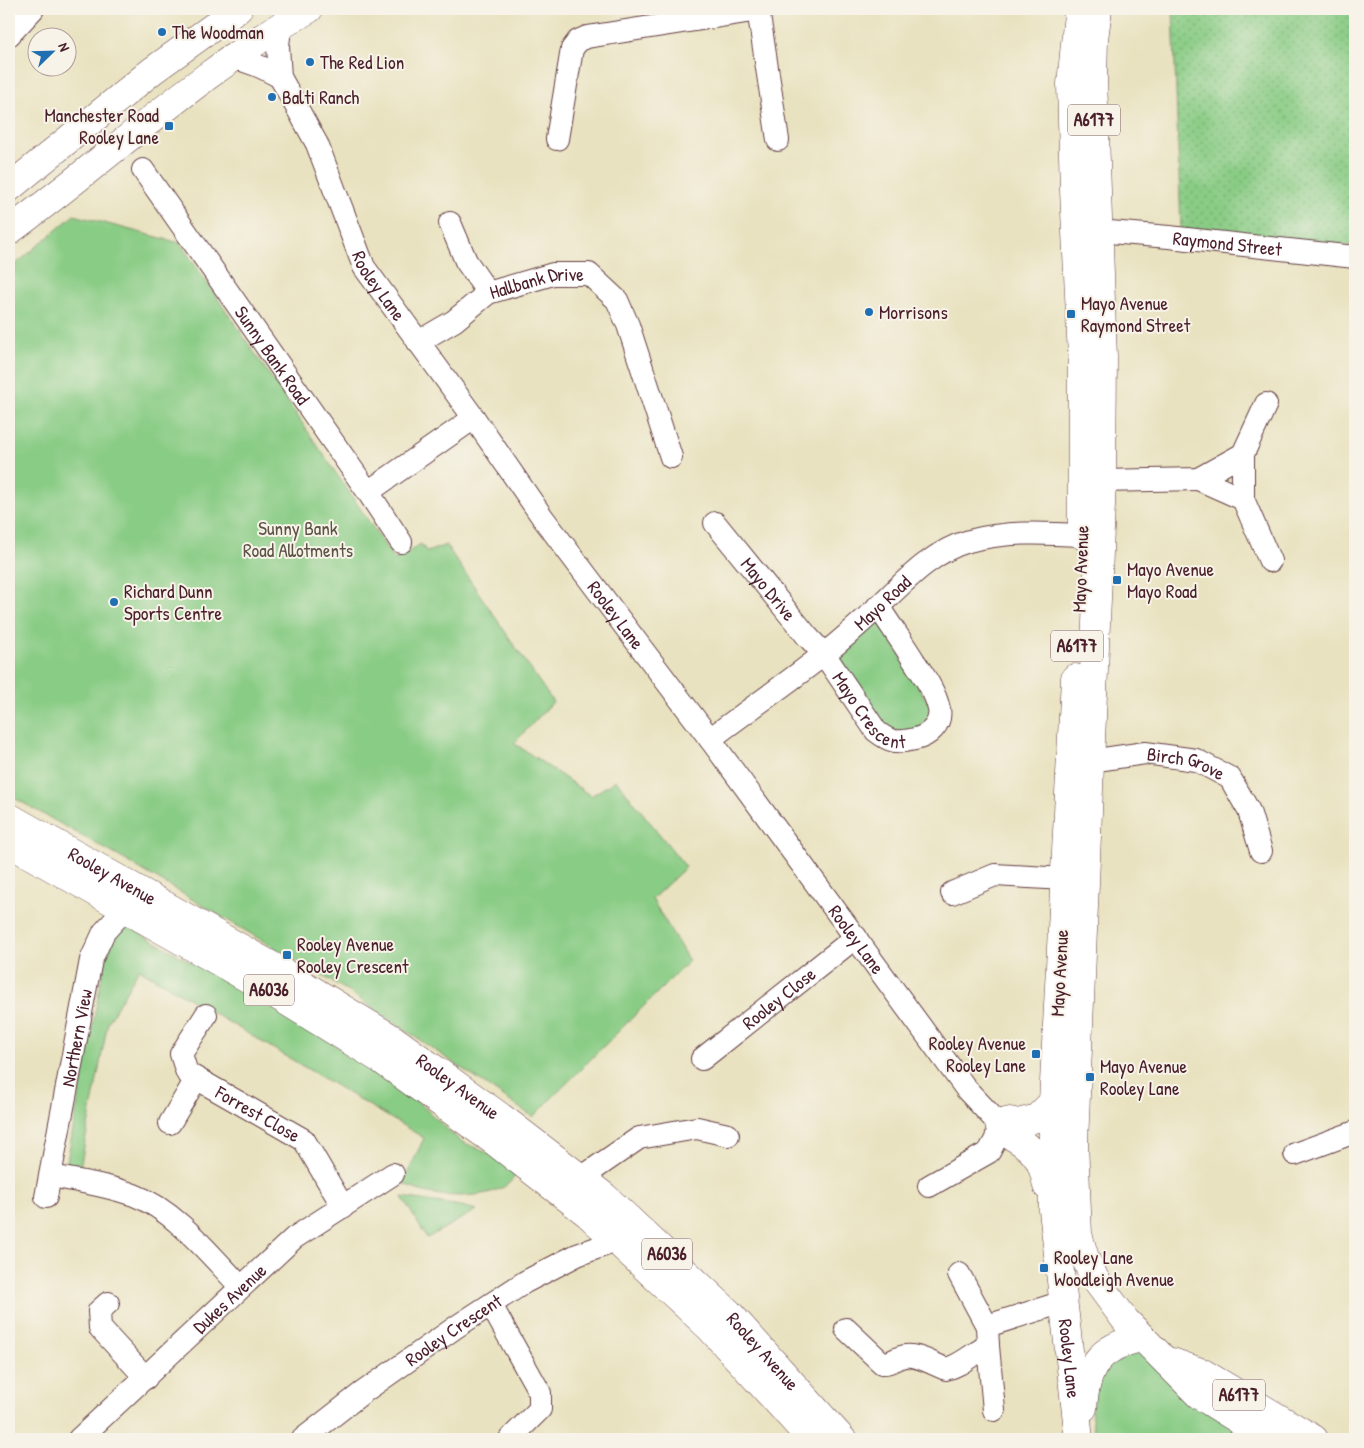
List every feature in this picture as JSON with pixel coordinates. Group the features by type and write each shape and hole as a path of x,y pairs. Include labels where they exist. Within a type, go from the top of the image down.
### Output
{"main road":[{"path":"9,188 211,19 238,9"},
{"path":"9,231 59,194 129,136 232,58 309,9"},
{"name":"Mayo Avenue","path":"1064,1210 1053,1102 1082,535 1082,357 1071,84 1080,9"},
{"name":"Mayo Avenue","path":"1061,1290 1064,1210 1074,1143 1102,481 1103,358 1093,79 1094,39 1098,9"},
{"path":"9,246 59,194"},
{"name":"Rooley Avenue","path":"9,817 274,967 393,1039 509,1123 604,1196 729,1313 842,1439"},
{"name":"Rooley Avenue","path":"9,843 264,988 380,1059 531,1170 588,1214 712,1330 811,1439"},
{"path":"1053,1102 1037,1118 1018,1124 1010,1121 999,1124 1006,1134 1031,1149 1043,1166 1064,1210"},
{"name":"A6177","path":"1064,1210 1078,1234 1085,1258 1095,1279 1117,1311 1141,1338 1199,1395 1268,1439"},
{"name":"Rooley Lane","path":"1061,1290 1080,1439"},
{"path":"1080,1439 1084,1391 1089,1372 1102,1354 1113,1346 1141,1338"},
{"name":"A6177","path":"1161,1358 1203,1373 1314,1439"}],"street":[{"path":"9,35 33,9"},
{"path":"557,138 571,54 578,41 587,37 758,9 778,140"},
{"name":"Rooley Lane","path":"280,27 278,46 280,76 317,144 364,267 474,418 543,518 710,739 967,1090 999,1124"},
{"path":"232,58 247,61 280,76"},
{"name":"Sunny Bank Road","path":"142,170 401,542"},
{"path":"450,223 466,261 488,293"},
{"name":"Raymond Street","path":"1098,231 1355,257"},
{"name":"Hallbank Drive","path":"418,342 454,321 488,293 553,274 589,274 617,300 628,325 671,457"},
{"path":"1266,404 1243,454 1243,499 1270,561"},
{"path":"368,492 474,418"},
{"path":"1198,480 1243,454"},
{"path":"1102,481 1198,480 1243,499"},
{"name":"Mayo Drive","path":"715,523 807,636 824,654"},
{"name":"Mayo Road","path":"710,739 824,654 907,578 948,550 968,541 1006,534 1082,535"},
{"name":"Mayo Crescent","path":"824,654 876,731 888,740 904,741 928,734 937,724 940,711 933,690 878,606"},
{"name":"Birch Grove","path":"1090,761 1145,753 1196,760 1230,778 1249,811 1260,852"},
{"path":"952,893 995,875 1065,879"},
{"name":"Northern View","path":"125,909 104,932 91,960 48,1187 117,1190 135,1195 169,1215 241,1287"},
{"name":"Rooley Close","path":"702,1059 856,937"},
{"name":"Forrest Close","path":"206,1015 181,1054 187,1073 304,1140 343,1207"},
{"name":"Forrest Close","path":"170,1123 196,1079"},
{"path":"929,1186 989,1152 996,1140 999,1124"},
{"path":"581,1178 639,1138 697,1128 728,1135"},
{"path":"1295,1154 1355,1132"},
{"name":"Dukes Avenue","path":"79,1439 294,1238 394,1174"},
{"name":"Rooley Crescent","path":"303,1439 362,1393 525,1282 577,1255 616,1241"},
{"path":"959,1274 987,1336 994,1410"},
{"path":"846,1329 882,1363 888,1364 901,1356 910,1356 946,1369 952,1368 979,1350 987,1336 1061,1290"},
{"path":"108,1303 99,1311 100,1328 146,1378"},
{"path":"491,1305 540,1393 540,1409 510,1439"}],"green space":[{"path":"1173,9 1355,9 1355,246 1181,230"},
{"name":"Sunny Bank Road Allotments","path":"74,215 180,243 395,560 421,544 427,552 446,545 553,702 514,743 591,796 616,780 686,867 652,899 689,961 533,1117 348,991 127,861 9,795 9,270"},
{"path":"875,622 881,623 933,711 917,731 885,731 839,656"},
{"path":"124,928 131,928 320,1035 417,1101 460,1141 492,1155 516,1175 509,1183 498,1189 471,1195 440,1195 413,1188 403,1183 424,1138 139,969 108,1022 79,1173 69,1166 67,1161 105,960 116,936"},
{"path":"402,1197 461,1206 477,1210 427,1238"},
{"path":"1137,1351 1257,1439 1095,1439 1091,1410 1102,1368"}],"place":[{"name":"The Woodman","path":"162,32"},
{"name":"The Red Lion","path":"310,62"},
{"name":"Balti Ranch","path":"272,97"},
{"name":"Manchester Road Rooley Lane","path":"169,126"},
{"name":"Morrisons","path":"869,312"},
{"name":"Mayo Avenue Raymond Street","path":"1071,314"},
{"name":"Mayo Avenue Mayo Road","path":"1117,580"},
{"name":"Richard Dunn Sports Centre","path":"114,602"},
{"name":"Rooley Avenue Rooley Crescent","path":"287,955"},
{"name":"Rooley Avenue Rooley Lane","path":"1036,1054"},
{"name":"Mayo Avenue Rooley Lane","path":"1090,1077"},
{"name":"Rooley Lane Woodleigh Avenue","path":"1044,1268"}]}
